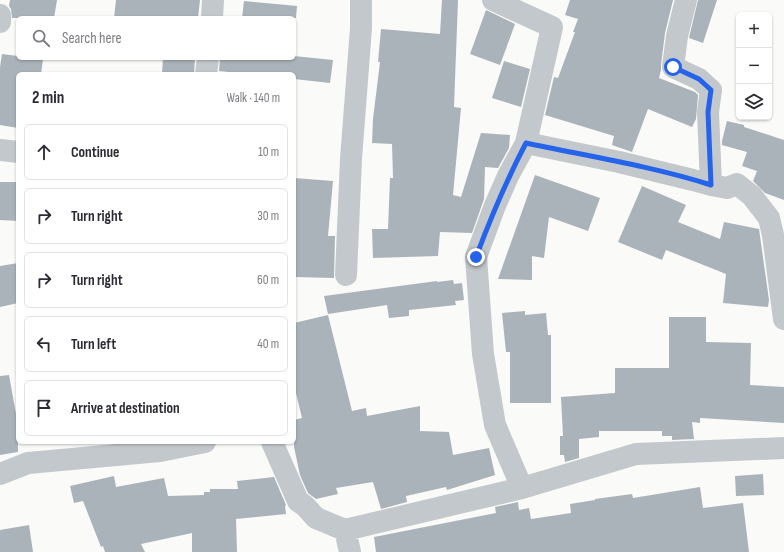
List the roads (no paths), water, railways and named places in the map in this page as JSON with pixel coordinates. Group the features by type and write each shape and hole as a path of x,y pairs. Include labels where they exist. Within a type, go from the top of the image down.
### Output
{"street":[{"path":"212,16 213,0"},
{"path":"346,275 350,159 362,28 361,0"},
{"path":"493,0 552,27 526,143 508,176 494,208 476,257 483,354 495,425 522,488"},
{"path":"686,0 677,36 673,67 699,79 711,90 708,112 711,185"},
{"path":"0,15 0,22"},
{"path":"206,72 208,60"},
{"path":"526,143 618,162 711,185 727,188 737,184 752,196 769,218 773,235 784,319"},
{"path":"0,150 16,152"},
{"path":"0,474 28,463 160,451 195,444"},
{"path":"273,444 298,501 306,506 316,518 345,530 522,488 636,454 784,448"},
{"path":"345,530 350,552"}]}
